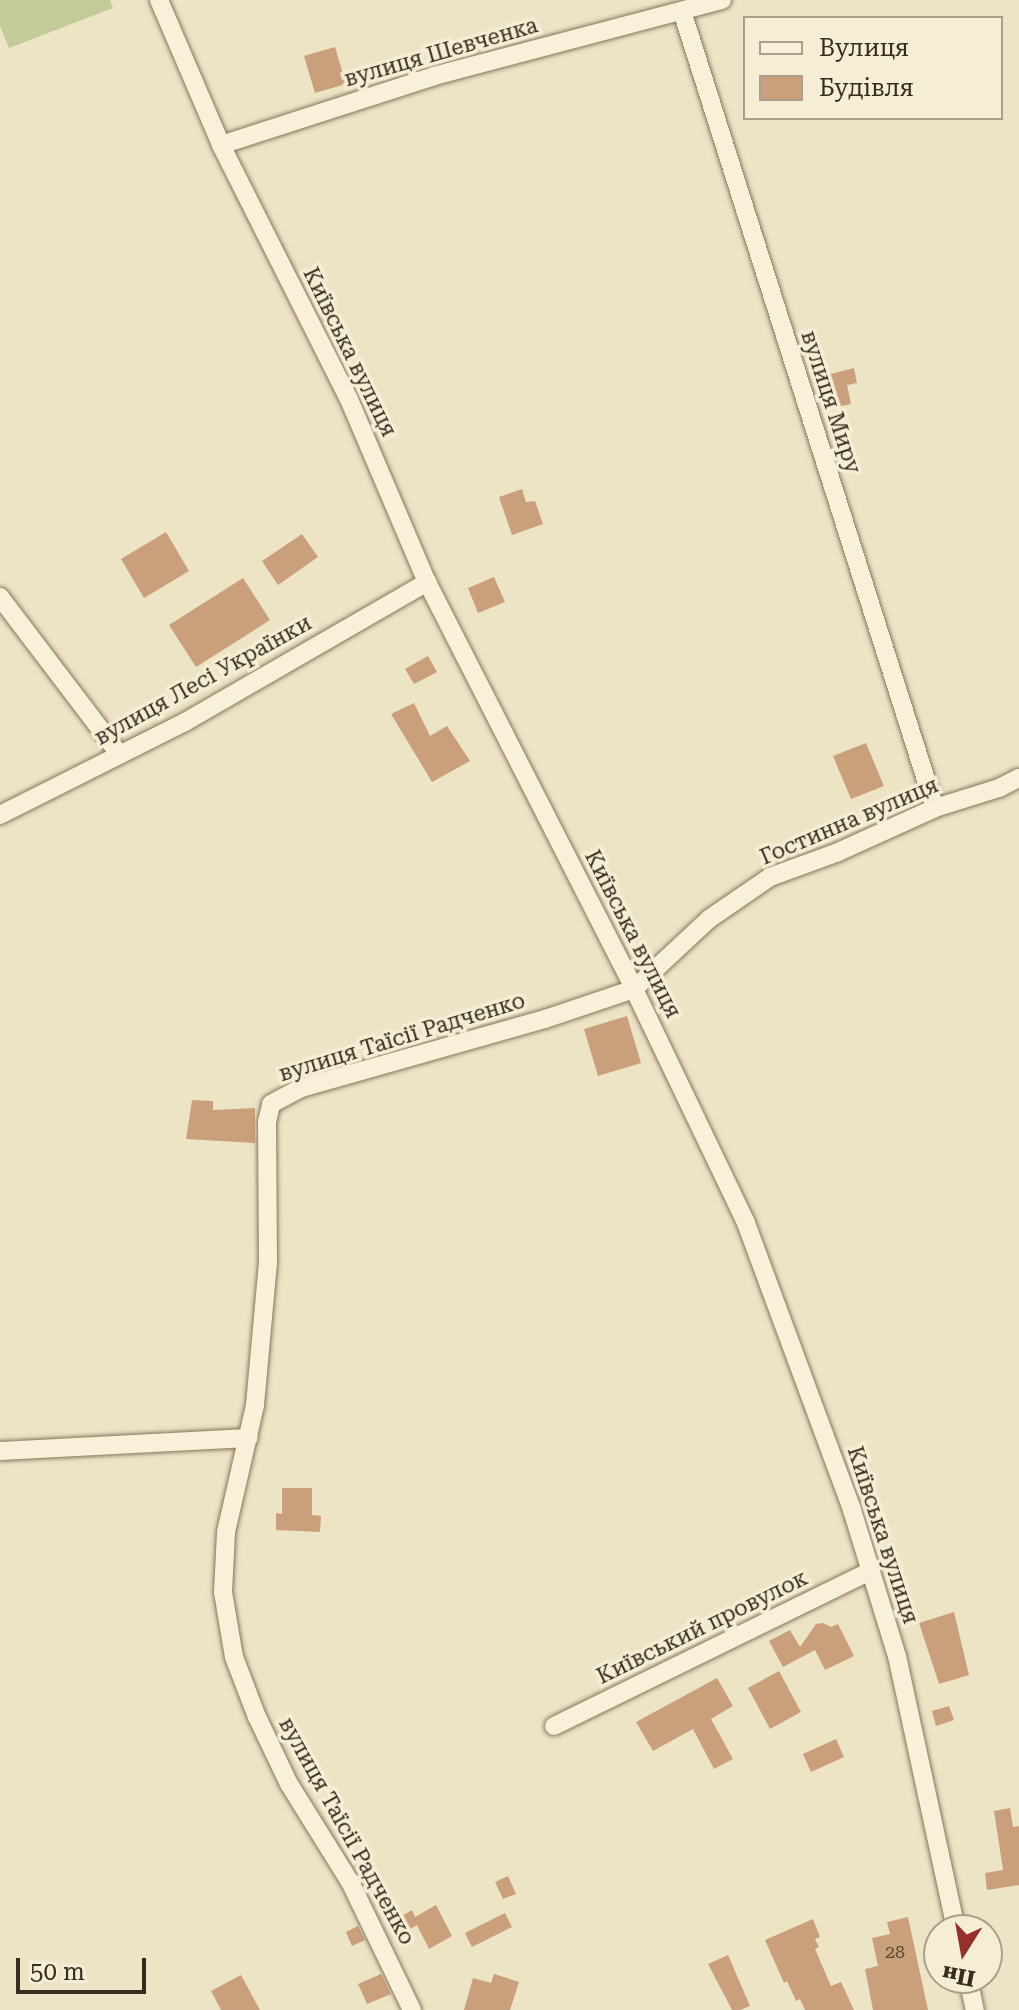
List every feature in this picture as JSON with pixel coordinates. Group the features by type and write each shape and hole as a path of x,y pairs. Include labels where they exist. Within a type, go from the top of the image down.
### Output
{"street":[{"name":"Київська вулиця","path":"159,0 221,145 348,397 427,582 634,989 746,1223 852,1510 897,1656 953,1914"},
{"name":"вулиця Шевченка","path":"221,145 434,76 722,0"},
{"name":"вулиця Миру","path":"682,11 935,808"},
{"name":"вулиця Лесі Українки","path":"0,815 185,722 427,582"},
{"path":"0,597 119,754"},
{"name":"Гостинна вулиця","path":"634,989 709,919 770,877 836,853 935,808 999,788 1019,778"},
{"name":"вулиця Таїсії Радченко","path":"412,2010 350,1882 289,1784 257,1717 234,1657 223,1592 226,1532 249,1438 268,1263 267,1122 271,1104 301,1088 545,1019 634,989"},
{"path":"0,1451 249,1438"},
{"name":"Київський провулок","path":"554,1726 871,1571"}],"green space":[{"path":"0,0 110,0 113,8 9,48 0,26"}],"building":[{"path":"335,47 346,84 315,93 304,56"},
{"path":"854,368 857,383 847,385 851,404 832,408 823,376"},
{"path":"522,489 526,502 535,501 543,524 512,535 499,497"},
{"path":"166,532 189,571 144,598 121,559"},
{"path":"302,534 318,557 278,585 262,561"},
{"path":"494,577 505,602 478,613 468,588"},
{"path":"243,578 270,620 196,667 169,625"},
{"path":"428,656 437,672 414,684 405,669"},
{"path":"414,703 430,736 447,726 470,761 432,782 391,714"},
{"path":"866,743 884,786 851,799 833,756"},
{"path":"627,1016 641,1063 598,1076 584,1029"},
{"path":"192,1100 213,1101 213,1110 255,1108 255,1143 186,1139"},
{"path":"282,1488 312,1488 312,1515 321,1516 320,1532 276,1530 276,1513 282,1514"},
{"path":"954,1612 969,1675 939,1684 919,1623"},
{"path":"816,1624 831,1627 838,1624 854,1656 825,1670 815,1650 783,1667 769,1641 790,1630 800,1647"},
{"path":"779,1671 801,1712 770,1729 748,1688"},
{"path":"717,1678 733,1706 711,1719 733,1759 714,1769 693,1729 653,1751 636,1722"},
{"path":"949,1706 954,1720 936,1726 932,1711"},
{"path":"836,1739 844,1757 811,1772 803,1754"},
{"path":"1010,1808 1013,1827 1019,1826 1019,1885 987,1890 985,1873 1003,1870 994,1811"},
{"path":"508,1876 516,1894 503,1899 495,1882"},
{"path":"436,1905 452,1936 429,1949 417,1925 407,1931 400,1917 412,1910 415,1917"},
{"path":"505,1913 512,1927 472,1947 465,1933"},
{"path":"908,1917 928,2010 873,2010 865,1969 878,1966 872,1938 890,1934 887,1922"},
{"path":"813,1919 820,1937 815,1939 819,1947 815,1949 831,1986 841,1982 854,2010 805,2010 800,1999 796,2001 787,1981 784,1983 765,1940"},
{"path":"358,1926 365,1940 352,1946 346,1932"},
{"path":"728,1955 750,2006 740,2010 732,2010 708,1964"},
{"path":"381,1974 391,1994 367,2004 358,1984"},
{"path":"494,1974 519,1982 510,2010 464,2010 473,1978 491,1983"},
{"path":"241,1975 260,2010 221,2010 211,1991"}]}
